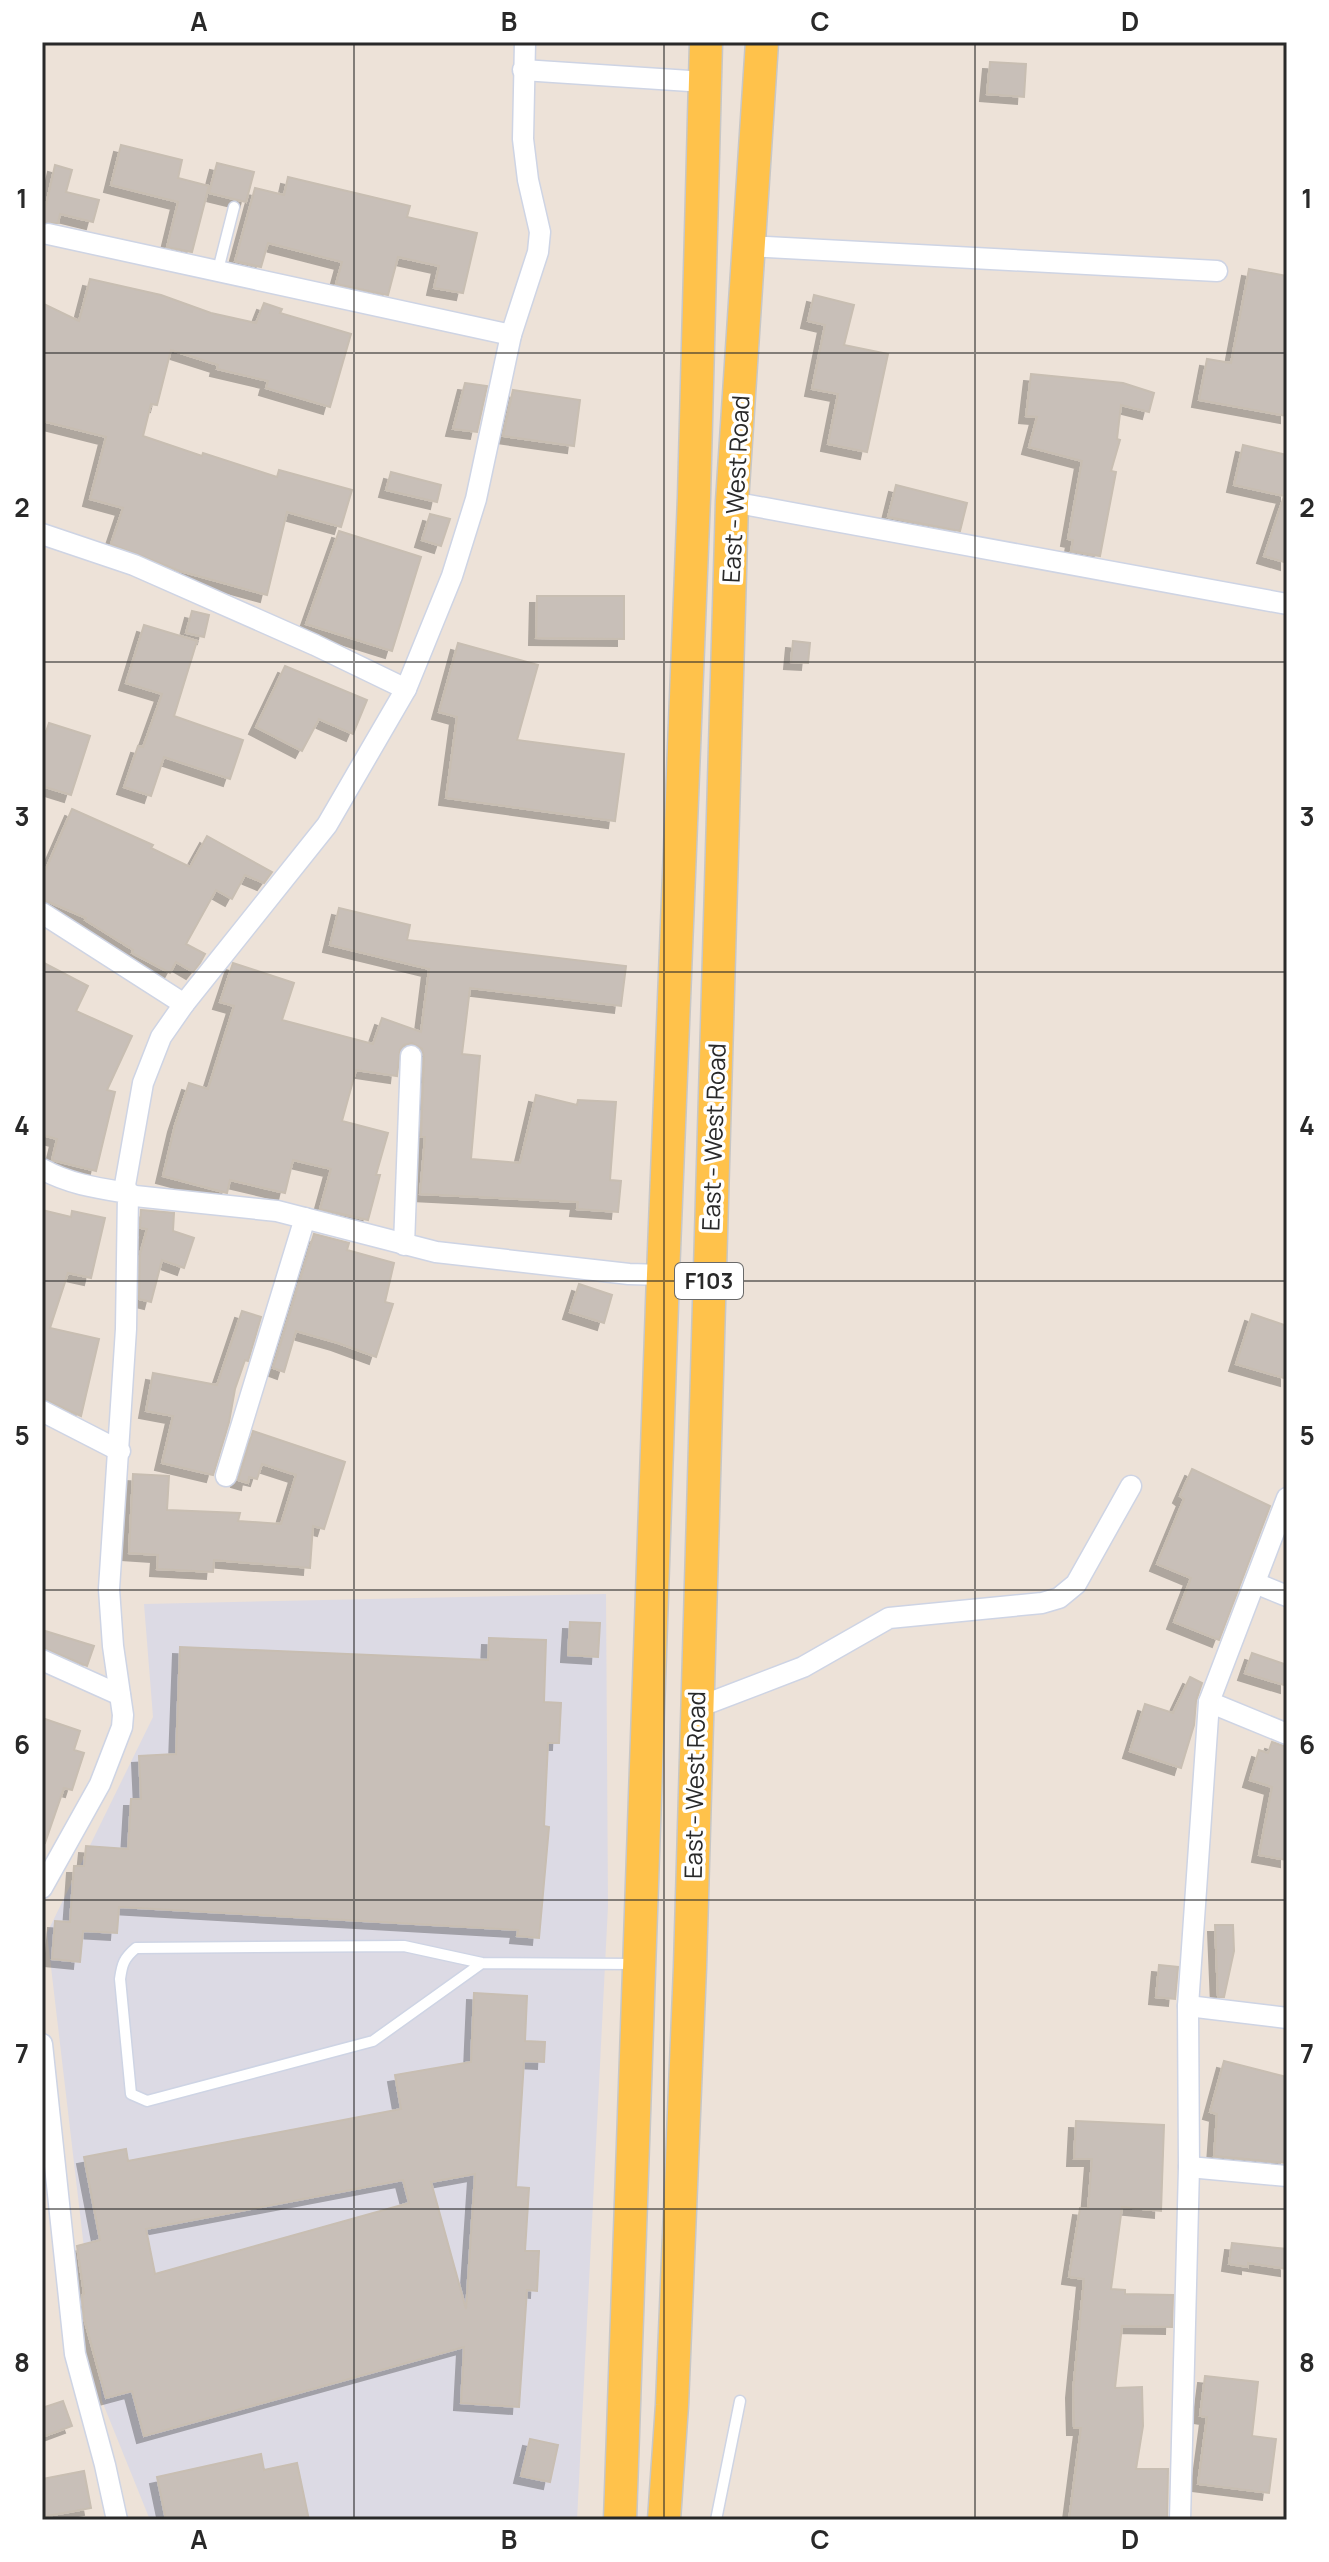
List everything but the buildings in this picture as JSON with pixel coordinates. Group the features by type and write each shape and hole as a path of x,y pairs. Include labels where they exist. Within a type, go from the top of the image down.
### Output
{"main road":[{"name":"East - West Road","path":"620,2520 663,1275 695,481 706,42"},
{"name":"East - West Road","path":"664,2520 672,2405 690,1967 732,502 762,42"}],"street":[{"path":"42,1888 100,1784 116,1746 123,1715 109,1589 126,1329 128,1193 125,1185 143,1083 161,1037 184,1004 327,825 406,689 452,576 476,499 511,335 538,252 540,232 523,139 525,42"},
{"path":"523,70 705,82"},
{"path":"48,234 511,335"},
{"path":"749,246 1217,271"},
{"path":"732,502 1287,604"},
{"path":"42,534 134,565 406,689"},
{"path":"42,913 184,1004"},
{"path":"404,1245 411,1056"},
{"path":"42,1169 88,1187 135,1196 277,1211 436,1252 629,1274 663,1275"},
{"path":"226,1476 305,1218"},
{"path":"42,1411 120,1451"},
{"path":"696,1708 803,1667 889,1618 1042,1603 1059,1598 1076,1584 1131,1486"},
{"path":"1180,2520 1189,2167 1188,2006 1209,1702 1287,1498"},
{"path":"1255,1583 1287,1596"},
{"path":"42,1660 120,1695"},
{"path":"1209,1702 1287,1734"},
{"path":"1188,2006 1287,2018"},
{"path":"42,2044 75,2354 117,2520"},
{"path":"1189,2167 1287,2176"}],"lane":[{"path":"218,270 234,207"},
{"path":"482,1963 373,2041 147,2101 131,2094 120,1979 122,1963 136,1948 404,1946 482,1963 638,1964"},
{"path":"716,2520 740,2401"}],"shaded area":[{"path":"606,1594 608,1906 577,2520 150,2520 102,2401 47,1933 153,1717 144,1604"}]}
